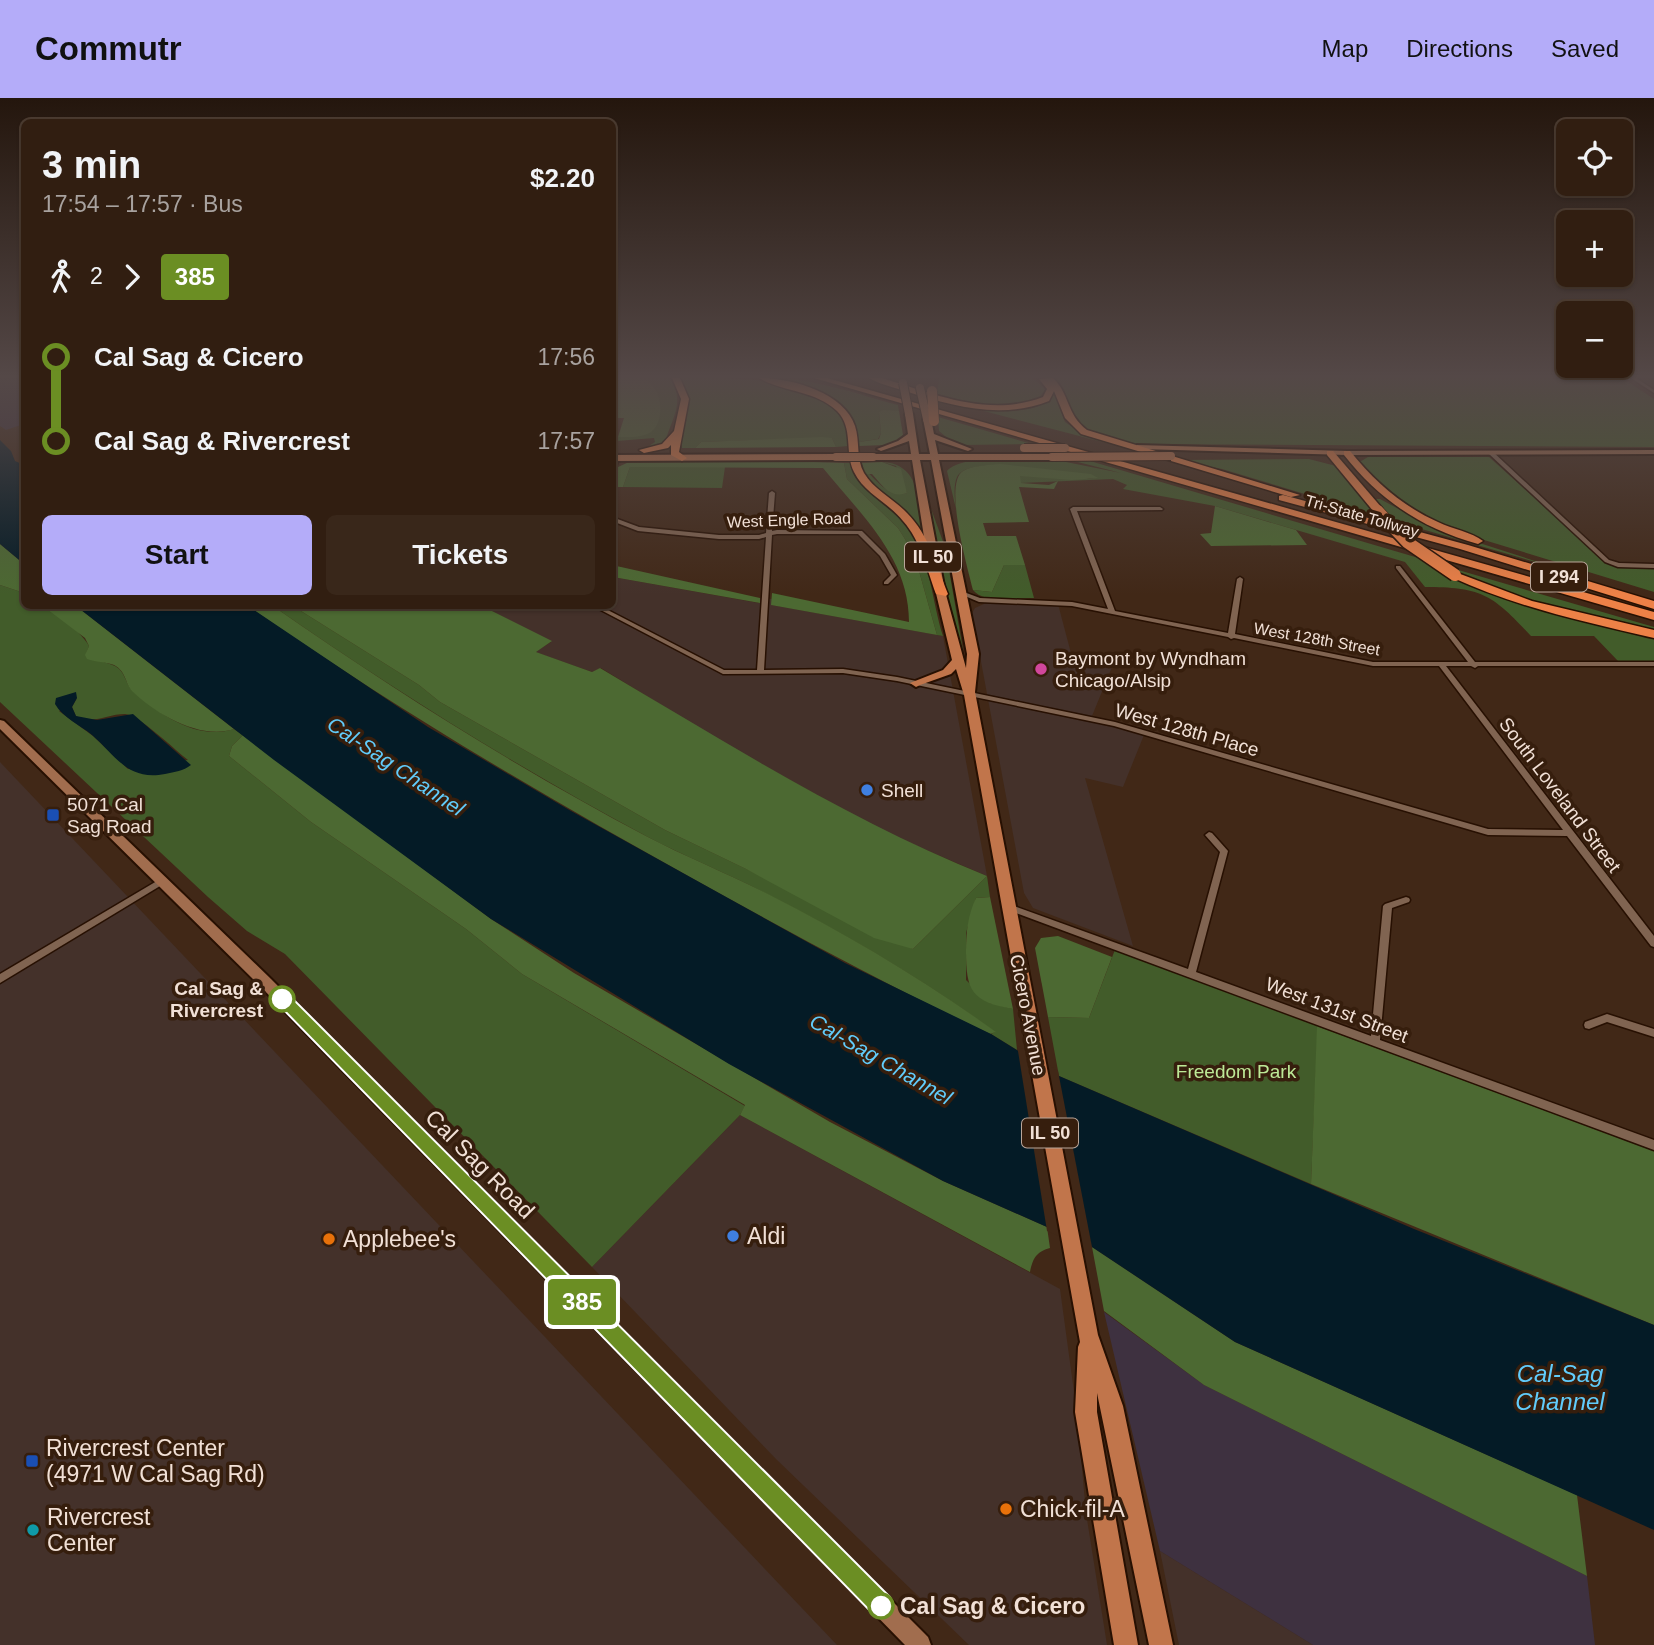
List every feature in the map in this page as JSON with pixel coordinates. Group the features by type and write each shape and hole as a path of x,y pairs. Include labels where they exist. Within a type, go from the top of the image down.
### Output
{"highway":[{"path":"855,450 861,476 904,514 915,530 942,594"},
{"name":"Tri-State Tollway","path":"1072,450 1654,616"},
{"name":"Tri-State Tollway","path":"1111,450 1464,547 1654,605"},
{"path":"1144,450 1464,547"},
{"path":"1330,453 1406,542 1455,575 1480,587 1549,610 1654,634"},
{"path":"1347,453 1369,481 1396,505 1419,519 1454,533 1654,595"}],"main road":[{"path":"616,455 642,450"},
{"path":"645,450 678,454"},
{"path":"877,453 884,450"},
{"path":"964,450 968,453"},
{"path":"938,471 968,453 999,450"},
{"path":"1241,450 1330,453 1654,452"},
{"path":"877,453 917,472"},
{"name":"Cicero Avenue","path":"915,453 957,661 970,695 1088,1335 1112,1406 1161,1645"},
{"name":"Cicero Avenue","path":"935,453 973,654 970,695"},
{"path":"616,455 968,453 1052,457 1320,456 1330,453"},
{"path":"916,683 947,672 957,661"},
{"name":"Cal Sag Road","path":"0,723 372,1089 920,1645"},
{"name":"Cicero Avenue","path":"1088,1335 1086,1412 1126,1645"},
{"path":"1117,1597 1120,1645"}],"street":[{"path":"1490,452 1607,561 1618,565 1654,566"},
{"path":"760,672 772,493"},
{"path":"1113,613 1073,509 1160,509"},
{"name":"West Engle Road","path":"616,520 638,528 706,537 768,535 777,532 863,533 888,561 894,575 886,583"},
{"path":"1398,567 1475,666"},
{"path":"1231,637 1240,579"},
{"name":"West 128th Street","path":"961,593 979,600 1042,601 1113,613 1373,664 1654,664"},
{"path":"965,611 979,600"},
{"name":"West 128th Place","path":"602,609 723,672 844,671 916,683 1115,724 1488,832 1569,833"},
{"name":"South Loveland Street","path":"1442,666 1654,943"},
{"path":"1191,974 1224,851 1209,835"},
{"path":"0,979 162,881"},
{"path":"1375,1043 1388,906 1406,900"},
{"name":"West 131st Street","path":"1008,907 1654,1145"},
{"path":"1589,1026 1607,1018 1654,1033"}],"shaded area":[{"path":"616,578 759,603 760,598 772,599 772,605 943,636 987,876 884,832 723,743 601,668 592,672 535,652 551,642 488,609 616,609"},
{"path":"986,603 1058,604 1072,657 1112,667 1092,716 1146,730 1123,787 1085,778 1133,946 1033,908 1024,893 972,613 975,608"},
{"name":"Rivercrest Center","path":"0,762 837,1645 0,1645"},
{"path":"740,1115 1060,1289 1077,1414 1086,1513 1107,1645 969,1645 776,1459 592,1267"},
{"path":"1104,1312 1204,1385 1587,1576 1595,1645 1313,1645 1160,1551"},
{"path":"1160,1551 1313,1645 1179,1645"}],"green space":[{"path":"1368,457 1489,457 1608,564 1654,568 1654,592 1461,533 1393,500 1358,463"},
{"path":"1309,459 1336,466 1378,516 1222,469 1179,460"},
{"path":"982,460 1056,460 1121,473 1070,460 1090,461 1422,559 1478,587 1535,608 1654,638 1654,662 1618,661 1594,636 1531,636 1496,602 1460,589 1425,587 1405,562 1215,506 1123,489 1127,485 1113,479 1020,483 1020,475 1094,479 1021,467 981,466 966,470 957,477 956,509 947,471 955,465"},
{"path":"629,462 844,463 847,479 898,528 905,539 919,571 937,635 771,605 772,593 909,622 907,599 892,557 867,520 823,468 630,467 623,487 616,487 618,467"},
{"path":"882,462 895,464 911,478 919,499 924,534 864,475 859,463 886,489 893,493 907,493 896,466"},
{"path":"882,462 901,469 907,493 891,493 872,474 867,474 861,463"},
{"path":"844,463 850,463 858,481 908,527 915,539 926,565 943,636 937,635 919,571 905,539 898,528 847,479"},
{"path":"1001,464 1091,474 1098,478 1072,480 1020,476 1021,483 1049,485 1058,481 1054,489 1019,487 1029,522 983,523 987,536 1016,536 1025,565 1004,565 992,592 973,590 956,508 957,479 967,469"},
{"path":"630,467 725,467 722,488 623,487"},
{"path":"1375,499 1380,499 1436,529 1563,570 1394,521"},
{"path":"930,506 945,547 963,650 953,629"},
{"path":"1215,506 1296,530 1307,545 1211,546 1200,534 1211,533"},
{"path":"0,544 21,562 21,592 0,585"},
{"path":"1004,565 1025,565 1034,598 993,599 973,590 992,592"},
{"path":"616,566 760,598 760,603 616,578"},
{"path":"1448,567 1654,627 1654,631 1523,597"},
{"path":"0,585 21,592 21,609 48,609 60,617 86,641 89,646 86,654 119,669 133,691 167,717 193,729 220,732 234,729 243,735 232,746 229,756 311,822 466,929 522,974 745,1106 740,1115 592,1267 285,954 247,931 0,702","holes":["77,698 72,707 76,716 89,719 118,714 131,716 148,726 188,760 128,769 93,736 59,711"]},
{"path":"47,609 80,609 234,729 221,732 193,728 154,709 132,691 118,668 87,659 85,655 89,646 85,638"},
{"path":"252,609 277,609 409,697 503,755 646,836 755,887 828,926 914,976 996,1032 990,1034 876,978 633,845 410,713"},
{"path":"277,609 298,609 419,685 440,702 665,830 913,949 987,876 990,897 976,898 966,933 966,980 990,1003 1013,1009 1017,1050 991,1034 995,1032 941,994 856,942 754,887 646,836 550,783 363,667"},
{"path":"298,609 488,609 552,641 536,652 592,672 600,668 838,806 987,876 913,949 874,938 746,869 665,830 440,702 419,685"},
{"path":"243,735 491,919 574,973 830,1122 943,1181 1047,1227 1050,1248 1036,1256 1030,1272 740,1115 745,1105 522,974 466,929 311,822 229,756 232,746"},
{"path":"990,897 1013,1009 980,998 974,992 967,976 966,937 971,911 976,898"},
{"path":"1058,936 1112,957 1089,1018 1048,1017 1035,948 1041,938"},
{"name":"Freedom Park","path":"1116,947 1318,1022 1311,1184 1059,1076 1048,1017 1089,1018"},
{"path":"1317,1026 1654,1151 1654,1325 1311,1184"},
{"path":"1092,1247 1235,1342 1577,1495 1587,1576 1204,1385 1104,1311"}],"water":[{"path":"0,450 10,450 15,461 21,464 21,562 0,544"},
{"name":"Cal-Sag Channel","path":"80,609 252,609 428,727 571,811 845,963 991,1034 1059,1076 1414,1229 1654,1325 1654,1530 1235,1342 1092,1247 943,1181 729,1064 491,919 274,760"},
{"path":"76,692 77,698 72,707 76,716 97,720 133,714 191,765 165,774 141,774 132,771 92,735 62,713 55,704 56,698"}],"pier":[{"path":"1017,1045 1058,1071 1092,1247 1084,1247 1047,1231"}],"bus line":[{"name":"385","path":"282,999 881,1606"}],"place":[{"name":"Baymont by Wyndham Chicago/Alsip","path":"1041,669"},
{"name":"Shell","path":"867,790"},
{"name":"5071 Cal Sag Road","path":"53,815"},
{"name":"Cal Sag & Rivercrest","path":"282,999"},
{"name":"Aldi","path":"733,1236"},
{"name":"Applebee's","path":"329,1239"},
{"name":"Rivercrest Center (4971 W Cal Sag Rd)","path":"32,1461"},
{"name":"Chick-fil-A","path":"1006,1509"},
{"name":"Rivercrest Center","path":"33,1530"},
{"name":"Cal Sag & Cicero","path":"881,1606"}]}
